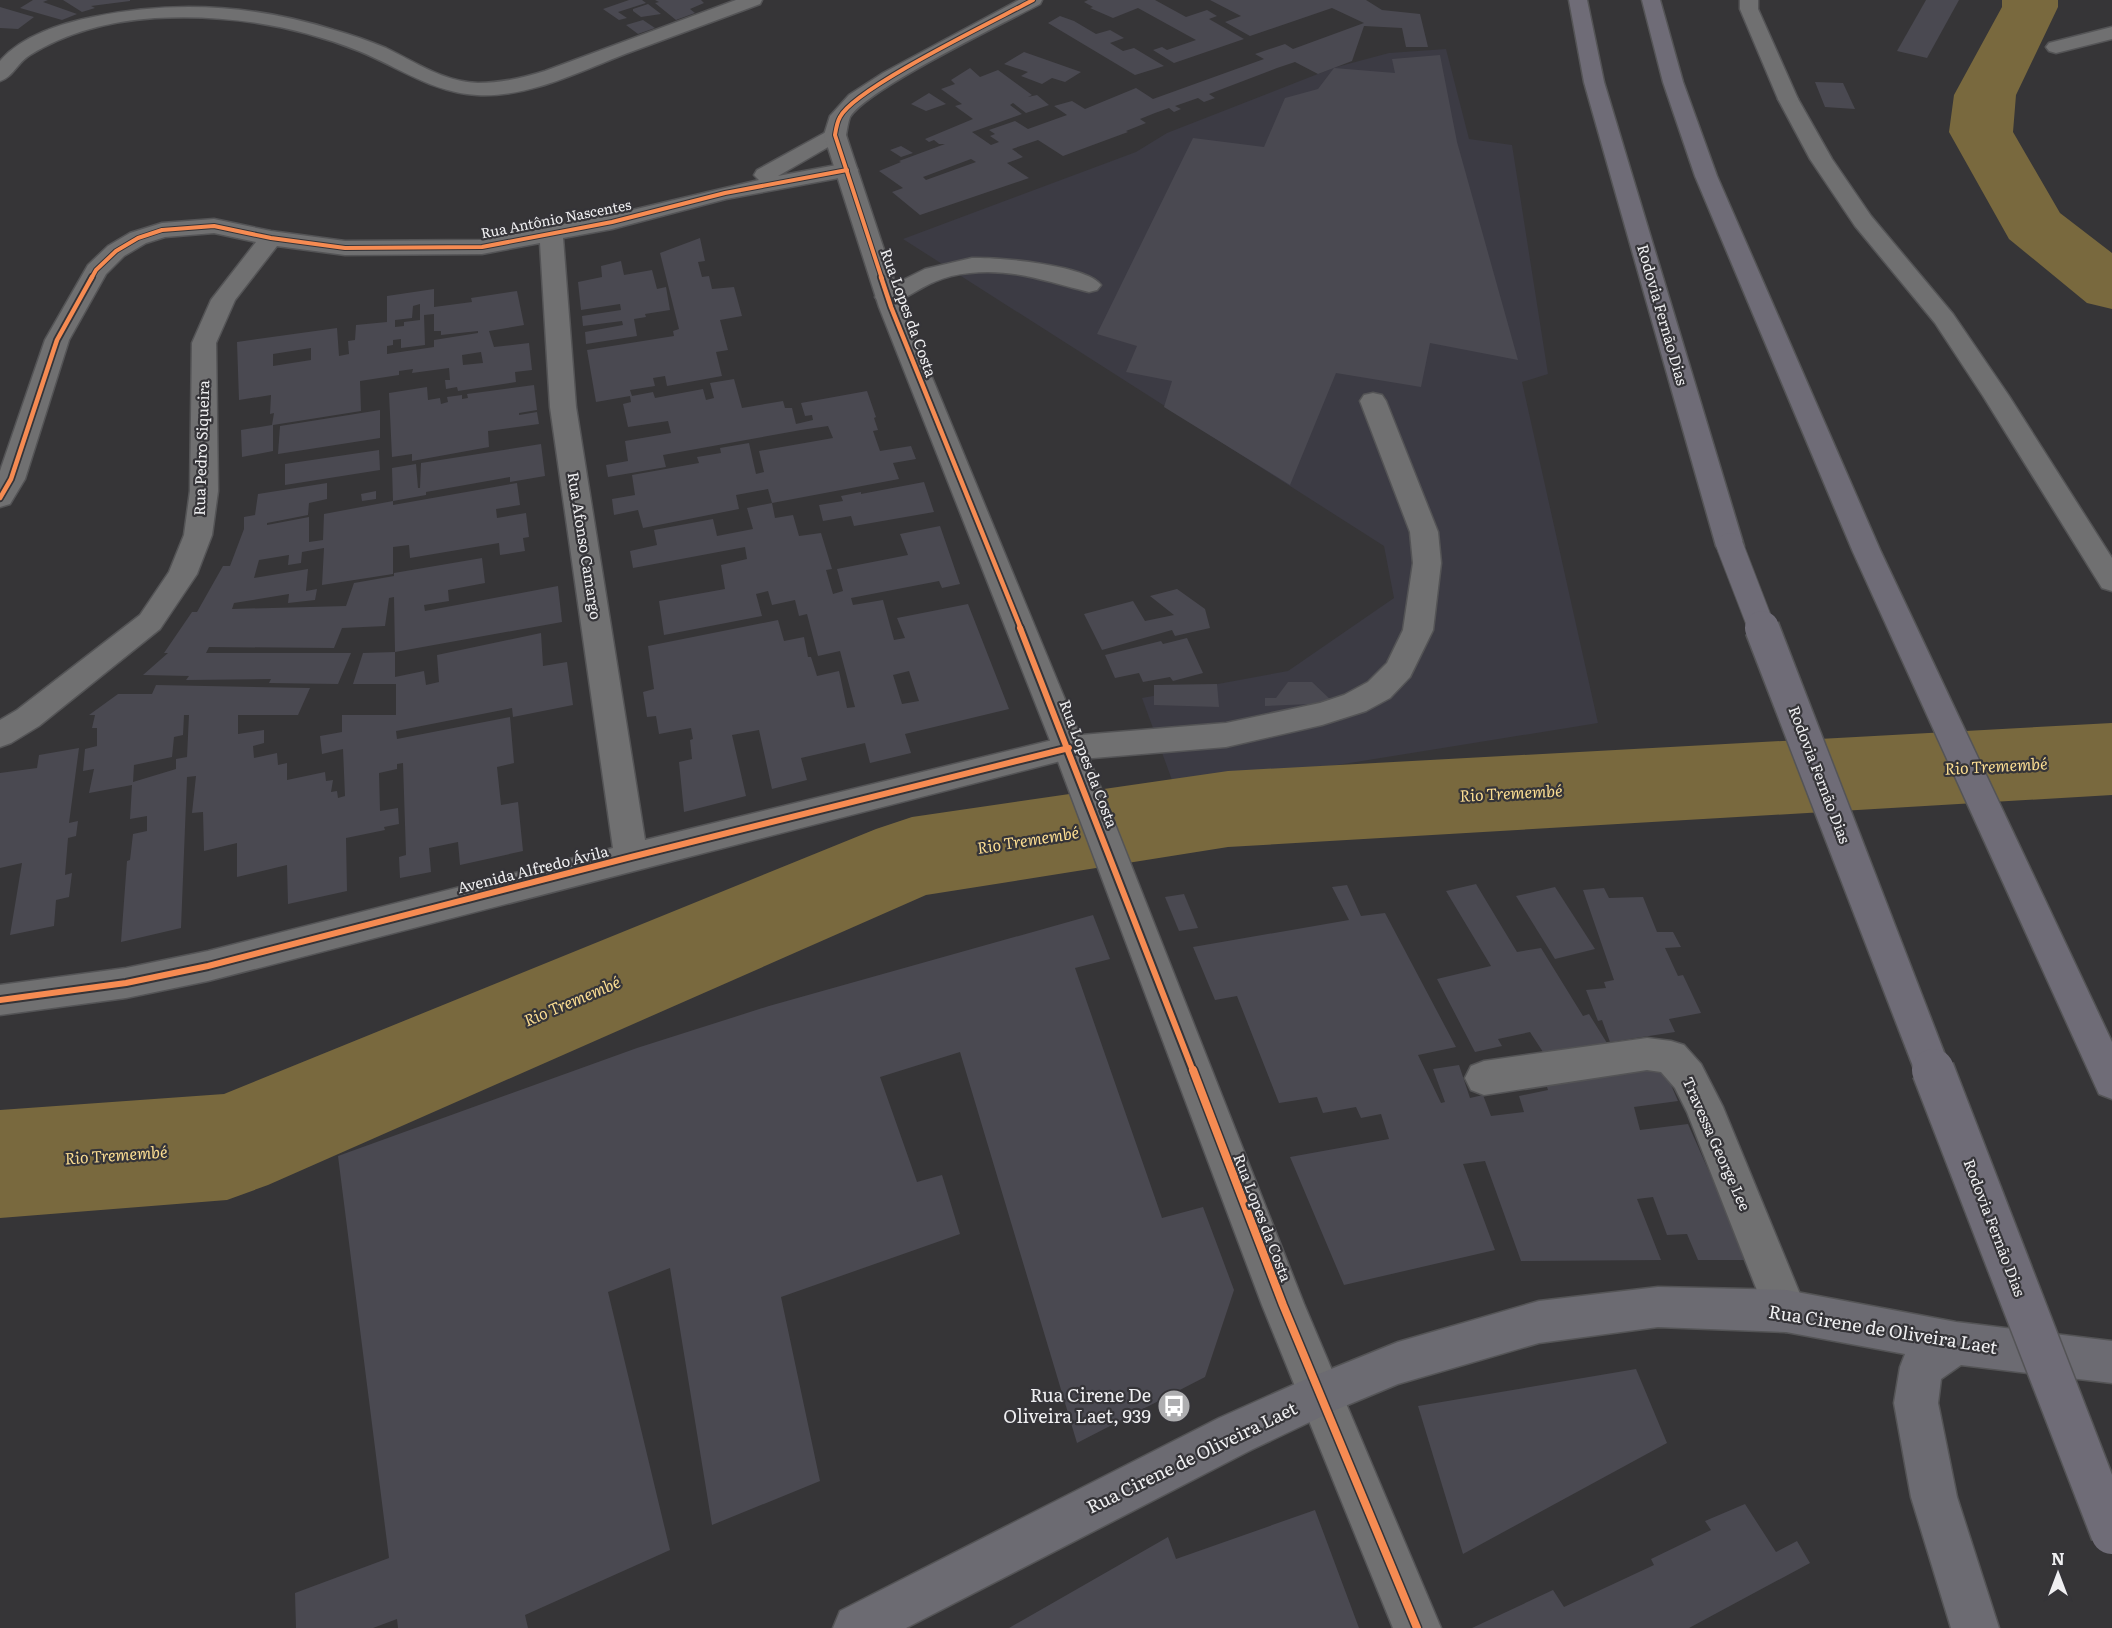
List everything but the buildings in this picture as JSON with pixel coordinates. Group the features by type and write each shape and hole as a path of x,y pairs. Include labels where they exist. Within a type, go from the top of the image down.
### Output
{"highway":[{"name":"Rodovia Fernão Dias","path":"1578,0 1594,82 1730,546 2112,1533"},
{"path":"1651,0 1673,82 1706,176 1867,552 2112,1082"}],"main road":[{"name":"Rua Cirene de Oliveira Laet","path":"857,1628 1235,1434 1319,1395 1398,1363 1539,1322 1658,1307 1786,1311 1956,1343 2112,1362"},
{"path":"1956,1343 1921,1366 1916,1403 1934,1497 1975,1628"}],"street":[{"path":"0,75 8,59 61,32 98,19 145,9 206,3 255,12 364,46 432,80 478,89 506,87 532,80 753,0"},
{"path":"835,135 840,116 865,93 890,76 1033,0"},
{"path":"1749,0 1749,9 1788,99 1821,159 1863,221 1944,319 1996,396 2112,581"},
{"path":"2056,47 2112,33"},
{"name":"Rua Lopes da Costa","path":"835,135 887,297 1069,748 1319,1395 1417,1628"},
{"name":"Rua Antônio Nascentes","path":"725,193 792,161 835,135"},
{"name":"Rua Antônio Nascentes","path":"0,498 11,479 57,340 96,270 109,257 138,238 162,230 190,226 214,226 271,238 345,248 482,247 612,222 725,193 847,170"},
{"name":"Rua Afonso Camargo","path":"551,234 563,407 631,857"},
{"name":"Rua Pedro Siqueira","path":"0,735 28,718 150,622 183,574 198,535 204,491 204,343 208,325 220,305 271,238"},
{"path":"887,297 935,273 967,266 1000,265 1034,269 1089,285"},
{"name":"Avenida Alfredo Ávila","path":"0,1000 126,983 208,966 631,857 1069,748 1226,735 1322,714 1355,704 1379,690 1399,669 1418,630 1427,563 1425,532 1373,401"},
{"name":"Travessa George Lee","path":"1484,1078 1647,1054 1671,1057 1688,1076 1704,1107 1786,1311"}],"shaded area":[{"path":"1446,49 1469,139 1512,145 1548,374 1522,382 1598,723 1176,791 1142,698 1288,671 1394,598 1384,546 903,239 1136,152 1167,133 1333,68 1389,53"}],"waterway":[{"path":"2030,0 2030,7 1985,95 1981,132 2033,225 2112,288"},
{"name":"Rio Tremembé","path":"0,1164 227,1147 912,857 1228,809 2112,759"}],"cycle path":[{"path":"1033,0 890,77 856,99 840,116 835,135 891,307 1069,748 1283,1305 1417,1628"},
{"path":"0,498 11,479 57,340 96,270 116,251 138,238 162,230 214,226 271,238 345,248 482,247 612,222 725,193 847,170"},
{"path":"0,1000 126,983 208,966 631,857 1069,748"}],"place":[{"name":"Rua Cirene De Oliveira Laet, 939","path":"1174,1406"}]}
